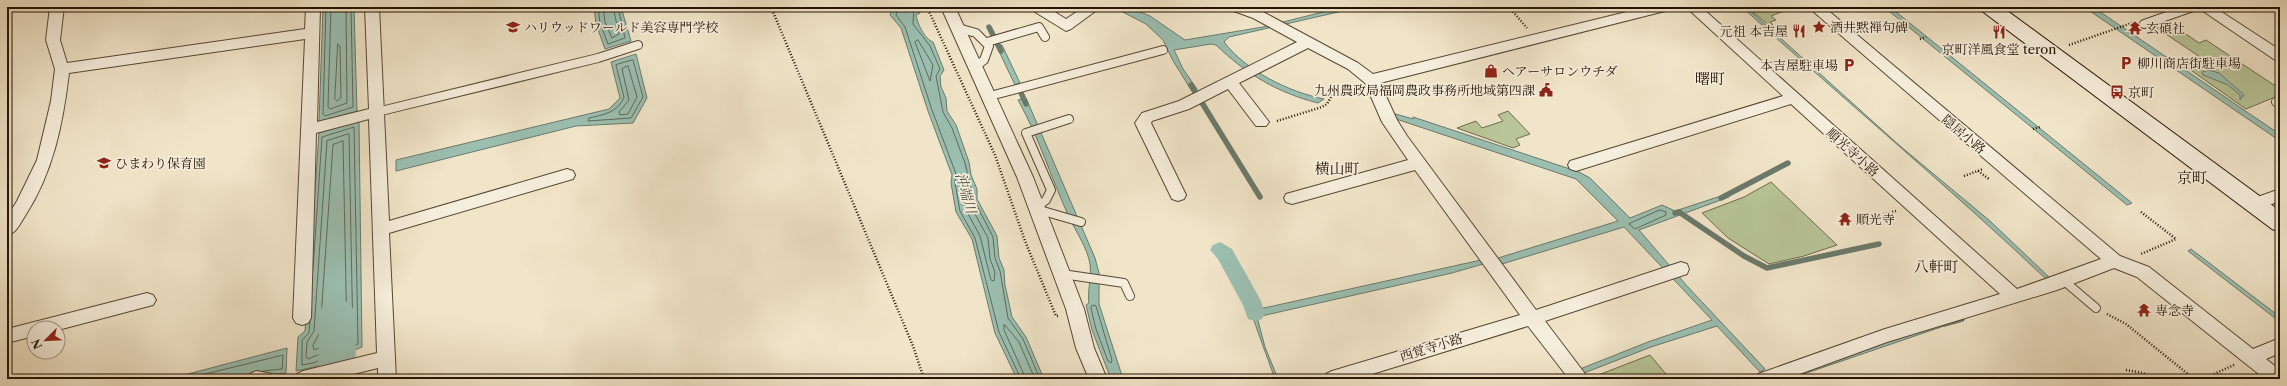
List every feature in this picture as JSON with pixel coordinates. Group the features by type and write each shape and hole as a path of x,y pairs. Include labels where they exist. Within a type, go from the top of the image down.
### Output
{"street":[{"path":"7,230 24,204 45,160 58,101 62,68 53,40 58,7"},
{"path":"302,318 313,7"},
{"path":"372,7 387,358 386,379"},
{"path":"948,7 990,96 1025,177 1035,208 1075,309 1085,348 1098,379"},
{"path":"1040,9 1066,26 1094,7"},
{"path":"1236,7 1278,26 1353,66 1372,83 1388,117 1418,163 1492,265 1576,374"},
{"path":"1372,83 1665,7"},
{"name":"順光寺小路","path":"1693,7 1911,205 2014,296"},
{"name":"隠居小路","path":"1814,7 2120,262 2143,272 2278,379"},
{"path":"1989,7 2280,223"},
{"path":"2204,7 2280,57"},
{"path":"62,68 312,33"},
{"path":"1178,195 1143,124 1147,117 1199,97 1308,42"},
{"path":"1230,82 1261,122"},
{"path":"1576,164 1794,98"},
{"path":"309,129 376,112"},
{"path":"1292,198 1418,163"},
{"path":"381,229 567,175"},
{"path":"2255,204 2280,195"},
{"path":"1775,377 1885,336 2014,296 2060,284 2120,262"},
{"name":"西覚寺小路","path":"1332,379 1433,346 1532,318 1681,270"},
{"path":"66,321 147,300"},
{"path":"7,336 26,331"},
{"path":"2251,358 2280,345"},
{"path":"308,378 387,358"},
{"path":"256,379 266,379"}],"lane":[{"path":"2144,24 2193,7"},
{"path":"989,41 1039,27 1045,37"},
{"path":"958,28 967,29 985,37 989,41 989,46 984,60 976,66"},
{"path":"376,112 598,58 638,45"},
{"path":"990,96 1163,50"},
{"path":"1035,208 1046,200 1051,190 1026,133 1069,119"},
{"path":"1035,208 1048,211 1068,221 1081,222"},
{"path":"1062,274 1124,283 1130,296"},
{"path":"2060,284 2096,308"}],"path":[{"path":"771,7 913,346 924,379"},
{"path":"927,7 994,155 1033,263 1054,313"},
{"path":"974,10 986,7"},
{"path":"1510,7 1538,40"},
{"path":"2049,52 2123,26"},
{"path":"1920,39 1926,37"},
{"path":"1261,122 1272,122 1327,104 1334,92 1372,83"},
{"path":"2033,129 2040,127"},
{"path":"1978,171 1989,179"},
{"path":"1869,218 1911,205"},
{"path":"2120,262 2176,240 2141,212"},
{"path":"2096,308 2126,324 2194,379"},
{"path":"2203,379 2251,358"},
{"path":"2126,370 2143,373 2155,379"}],"shaded area":[{"path":"1747,7 1786,7 1789,9 1771,16 1776,20 1770,22 1773,25 1770,26"},
{"path":"2170,23 2199,43 2206,40 2280,89 2280,95 2246,109 2182,64 2200,57 2157,28"},
{"path":"1508,111 1530,134 1516,139 1520,145 1513,148 1457,128 1476,121 1482,128 1503,121 1498,115"},
{"path":"1771,182 1837,245 1804,256 1769,264 1728,238 1702,213 1744,197"},
{"path":"1650,355 1670,379 1588,379"}],"water":[{"path":"323,7 354,7 357,111 319,122"},
{"path":"594,7 621,7 631,41 605,49 596,24"},
{"name":"沖端川","path":"893,7 917,7 920,13 916,15 920,27 924,35 933,42 944,70 940,76 941,87 946,98 947,111 956,125 969,162 971,175 977,189 977,199 997,236 999,258 1004,270 1005,285 1012,317 1026,337 1044,379 1017,379 995,333 972,239 956,212 951,183 952,175 928,111 901,28 890,15"},
{"path":"1113,7 1128,7 1150,16 1185,40 1263,27 1343,7 1360,7 1229,37 1224,42 1244,62 1269,79 1283,86 1324,99 1318,103 1289,94 1263,81 1239,65 1216,45 1211,44 1174,50 1183,69 1197,89 1193,93 1172,59 1163,40 1146,24"},
{"path":"1742,7 1746,7 1900,146 1990,221 2050,278 2047,280 2010,245"},
{"path":"1884,7 1890,7 2132,203 2127,205"},
{"path":"2084,7 2093,7 2280,134 2280,141"},
{"path":"996,45 1002,45 1020,83 1015,85"},
{"path":"636,54 647,98 633,123 576,126 396,171 396,160 609,109 620,98 611,62"},
{"path":"2209,70 2219,73 2244,95 2240,100 2240,95 2228,85 2203,75 2202,72"},
{"path":"1026,98 1095,258 1099,273 1099,304 1123,379 1111,379 1092,330 1086,305 1089,303 1089,258 1069,217 1039,143 1018,100"},
{"path":"1392,113 1413,119 1413,117 1579,172 1590,178 1630,218 1662,205 1675,211 1727,194 1729,197 1639,230 1687,286 1765,369 1760,372 1717,326 1651,347 1584,373 1580,369 1648,342 1712,320 1624,227 1502,264 1498,258 1618,221 1576,179 1396,119"},
{"path":"359,121 362,347 314,367 296,371 298,337 305,331 319,133"},
{"path":"2191,249 2280,317 2280,322 2188,251"},
{"path":"1481,260 1483,264 1452,273 1257,317 1265,347 1278,379 1275,379 1253,318 1249,311 1256,306 1264,308"},
{"path":"1940,322 1944,326 1792,378 1789,375"},
{"path":"287,348 286,373 229,379 169,379"}],"waterway":[{"path":"989,27 1001,51"},
{"path":"1191,85 1260,197"},
{"path":"1018,86 1026,104"},
{"path":"1721,198 1788,163"},
{"path":"1675,213 1679,212 1744,256 1767,268 1879,244"},
{"path":"1220,250 1225,254 1253,305 1255,313"},
{"path":"337,313 337,379"},
{"path":"1944,324 1962,319"}],"place":[{"name":"ハリウッドワールド美容専門学校","path":"513,27"},
{"name":"酒井黙禅句碑","path":"1819,27"},
{"name":"玄碩社","path":"2135,28"},
{"name":"元祖 本吉屋","path":"1799,31"},
{"name":"京町洋風食堂 teron","path":"1999,32"},
{"name":"柳川商店街駐車場","path":"2126,63"},
{"name":"本吉屋駐車場","path":"1849,65"},
{"name":"ヘアーサロンウチダ","path":"1491,71"},
{"name":"九州農政局福岡農政事務所地域第四課","path":"1546,90"},
{"name":"京町","path":"2117,92"},
{"name":"ひまわり保育園","path":"104,163"},
{"name":"順光寺","path":"1845,219"},
{"name":"専念寺","path":"2144,310"}],"district":[{"name":"曙町","path":"1710,79"},
{"name":"横山町","path":"1337,169"},
{"name":"京町","path":"2192,178"},
{"name":"八軒町","path":"1936,267"}]}
